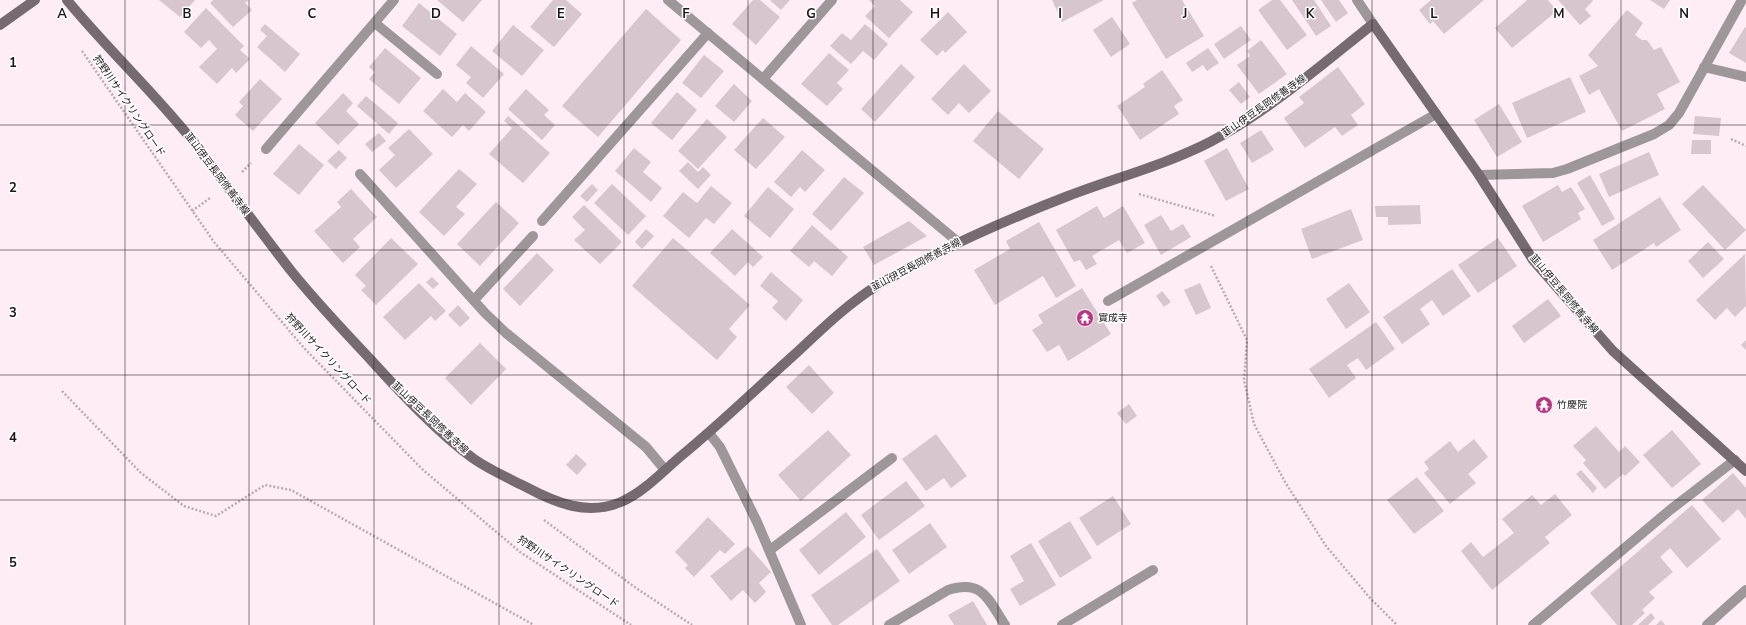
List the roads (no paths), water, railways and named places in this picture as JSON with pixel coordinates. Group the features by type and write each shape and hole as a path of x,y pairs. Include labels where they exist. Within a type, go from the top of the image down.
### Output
{"main road":[{"path":"0,25 35,0"},
{"name":"韮山伊豆長岡修善寺線","path":"67,0 92,31 156,98 194,143 293,273 323,309 392,383 447,436 471,456 490,469 548,499 575,508 601,508 623,502 643,490 866,292 958,242 1206,144 1232,129 1285,93 1373,24 1479,175 1533,260 1612,351 1746,471"}],"street":[{"path":"266,149 394,0"},
{"path":"668,0 958,242"},
{"path":"763,79 832,0"},
{"path":"1357,0 1373,24"},
{"path":"1479,175 1553,173 1567,169 1654,134 1670,125 1679,113 1742,0"},
{"path":"375,23 437,74"},
{"path":"542,221 708,33"},
{"path":"1704,67 1746,77"},
{"path":"1108,301 1436,114"},
{"path":"360,174 506,334 646,448 665,470"},
{"path":"474,300 533,236"},
{"path":"709,433 720,447 770,550 801,625"},
{"path":"770,550 892,458"},
{"path":"1533,625 1670,510 1735,460"},
{"path":"1062,625 1153,570"},
{"path":"888,625 948,590 958,587 972,586 983,591 1005,625"},
{"path":"1708,625 1746,590"}],"place":[{"name":"實成寺","path":"1085,318"},
{"name":"竹慶院","path":"1544,405"}]}
